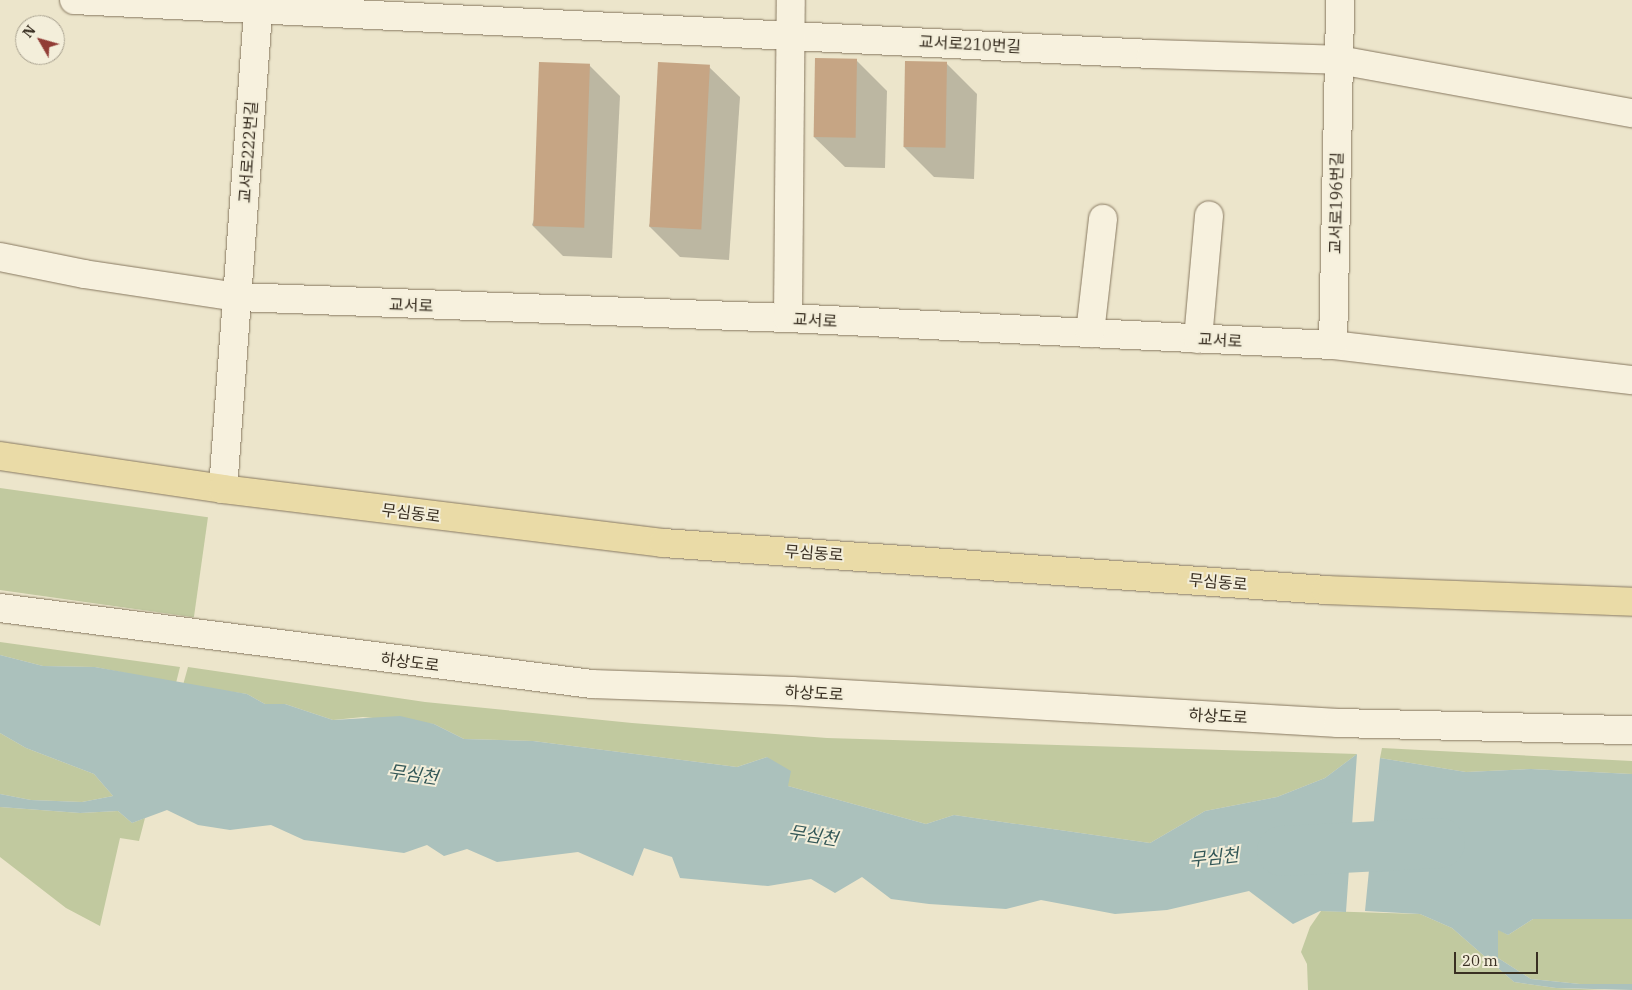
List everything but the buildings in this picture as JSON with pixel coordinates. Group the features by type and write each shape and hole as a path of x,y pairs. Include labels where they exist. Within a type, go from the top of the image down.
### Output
{"main road":[{"name":"무심동로","path":"0,456 223,489 663,543 1326,590 1632,602"}],"street":[{"path":"74,0 259,4"},
{"path":"788,318 791,0"},
{"name":"교서로196번길","path":"1333,345 1340,0"},
{"name":"교서로210번길","path":"259,4 505,20 1151,54 1339,60"},
{"name":"교서로222번길","path":"223,489 259,4"},
{"path":"1339,60 1632,113"},
{"path":"1198,339 1209,214"},
{"path":"1090,333 1103,219"},
{"name":"교서로","path":"0,257 84,274 238,296 788,318 1333,345 1632,380"},
{"name":"하상도로","path":"0,608 592,684 792,691 1338,724 1632,730"}],"green space":[{"path":"0,488 208,517 194,617 0,590"},
{"path":"0,642 180,667 176,683 95,667 43,666 0,655"},
{"path":"188,667 425,702 632,723 827,738 1357,754 1325,778 1277,797 1205,811 1150,843 954,815 926,824 788,786 767,757 737,767 533,741 464,739 434,724 363,717 333,720 285,704 265,704 247,694 183,685"},
{"path":"0,733 26,748 94,774 113,796 82,802 31,800 0,794"},
{"path":"1382,748 1632,761 1632,774 1531,769 1466,772 1380,758"},
{"path":"0,807 80,813 118,811 132,823 145,818 139,841 120,838 100,926 66,908 0,857"},
{"path":"1321,911 1420,914 1452,928 1514,982 1556,988 1605,990 1308,990 1307,964 1301,952 1310,927"},
{"path":"1533,919 1632,919 1632,984 1580,984 1531,979 1498,958 1498,929 1508,935"}],"water":[{"path":"0,655 43,666 95,667 247,694 265,704 285,704 333,720 400,716 434,724 464,739 533,741 737,767 767,757 791,771 788,786 926,824 954,815 1150,843 1205,811 1277,797 1325,778 1357,754 1346,912 1320,911 1293,924 1249,891 1167,910 1115,914 1041,900 1006,909 929,904 891,899 862,877 835,893 811,879 768,886 680,878 672,857 644,848 633,876 578,852 497,862 467,849 444,856 427,845 404,853 304,840 271,825 230,830 198,825 167,810 132,823 118,811 80,813 0,807 0,794 31,800 82,802 113,796 94,774 26,748 0,733"},
{"path":"1380,758 1466,772 1531,769 1632,774 1632,919 1533,919 1508,935 1498,930 1498,958 1531,979 1580,984 1632,984 1632,990 1556,988 1514,982 1452,928 1420,914 1365,911"}],"waterway":[{"name":"무심천","path":"1282,851 1440,843"}]}
